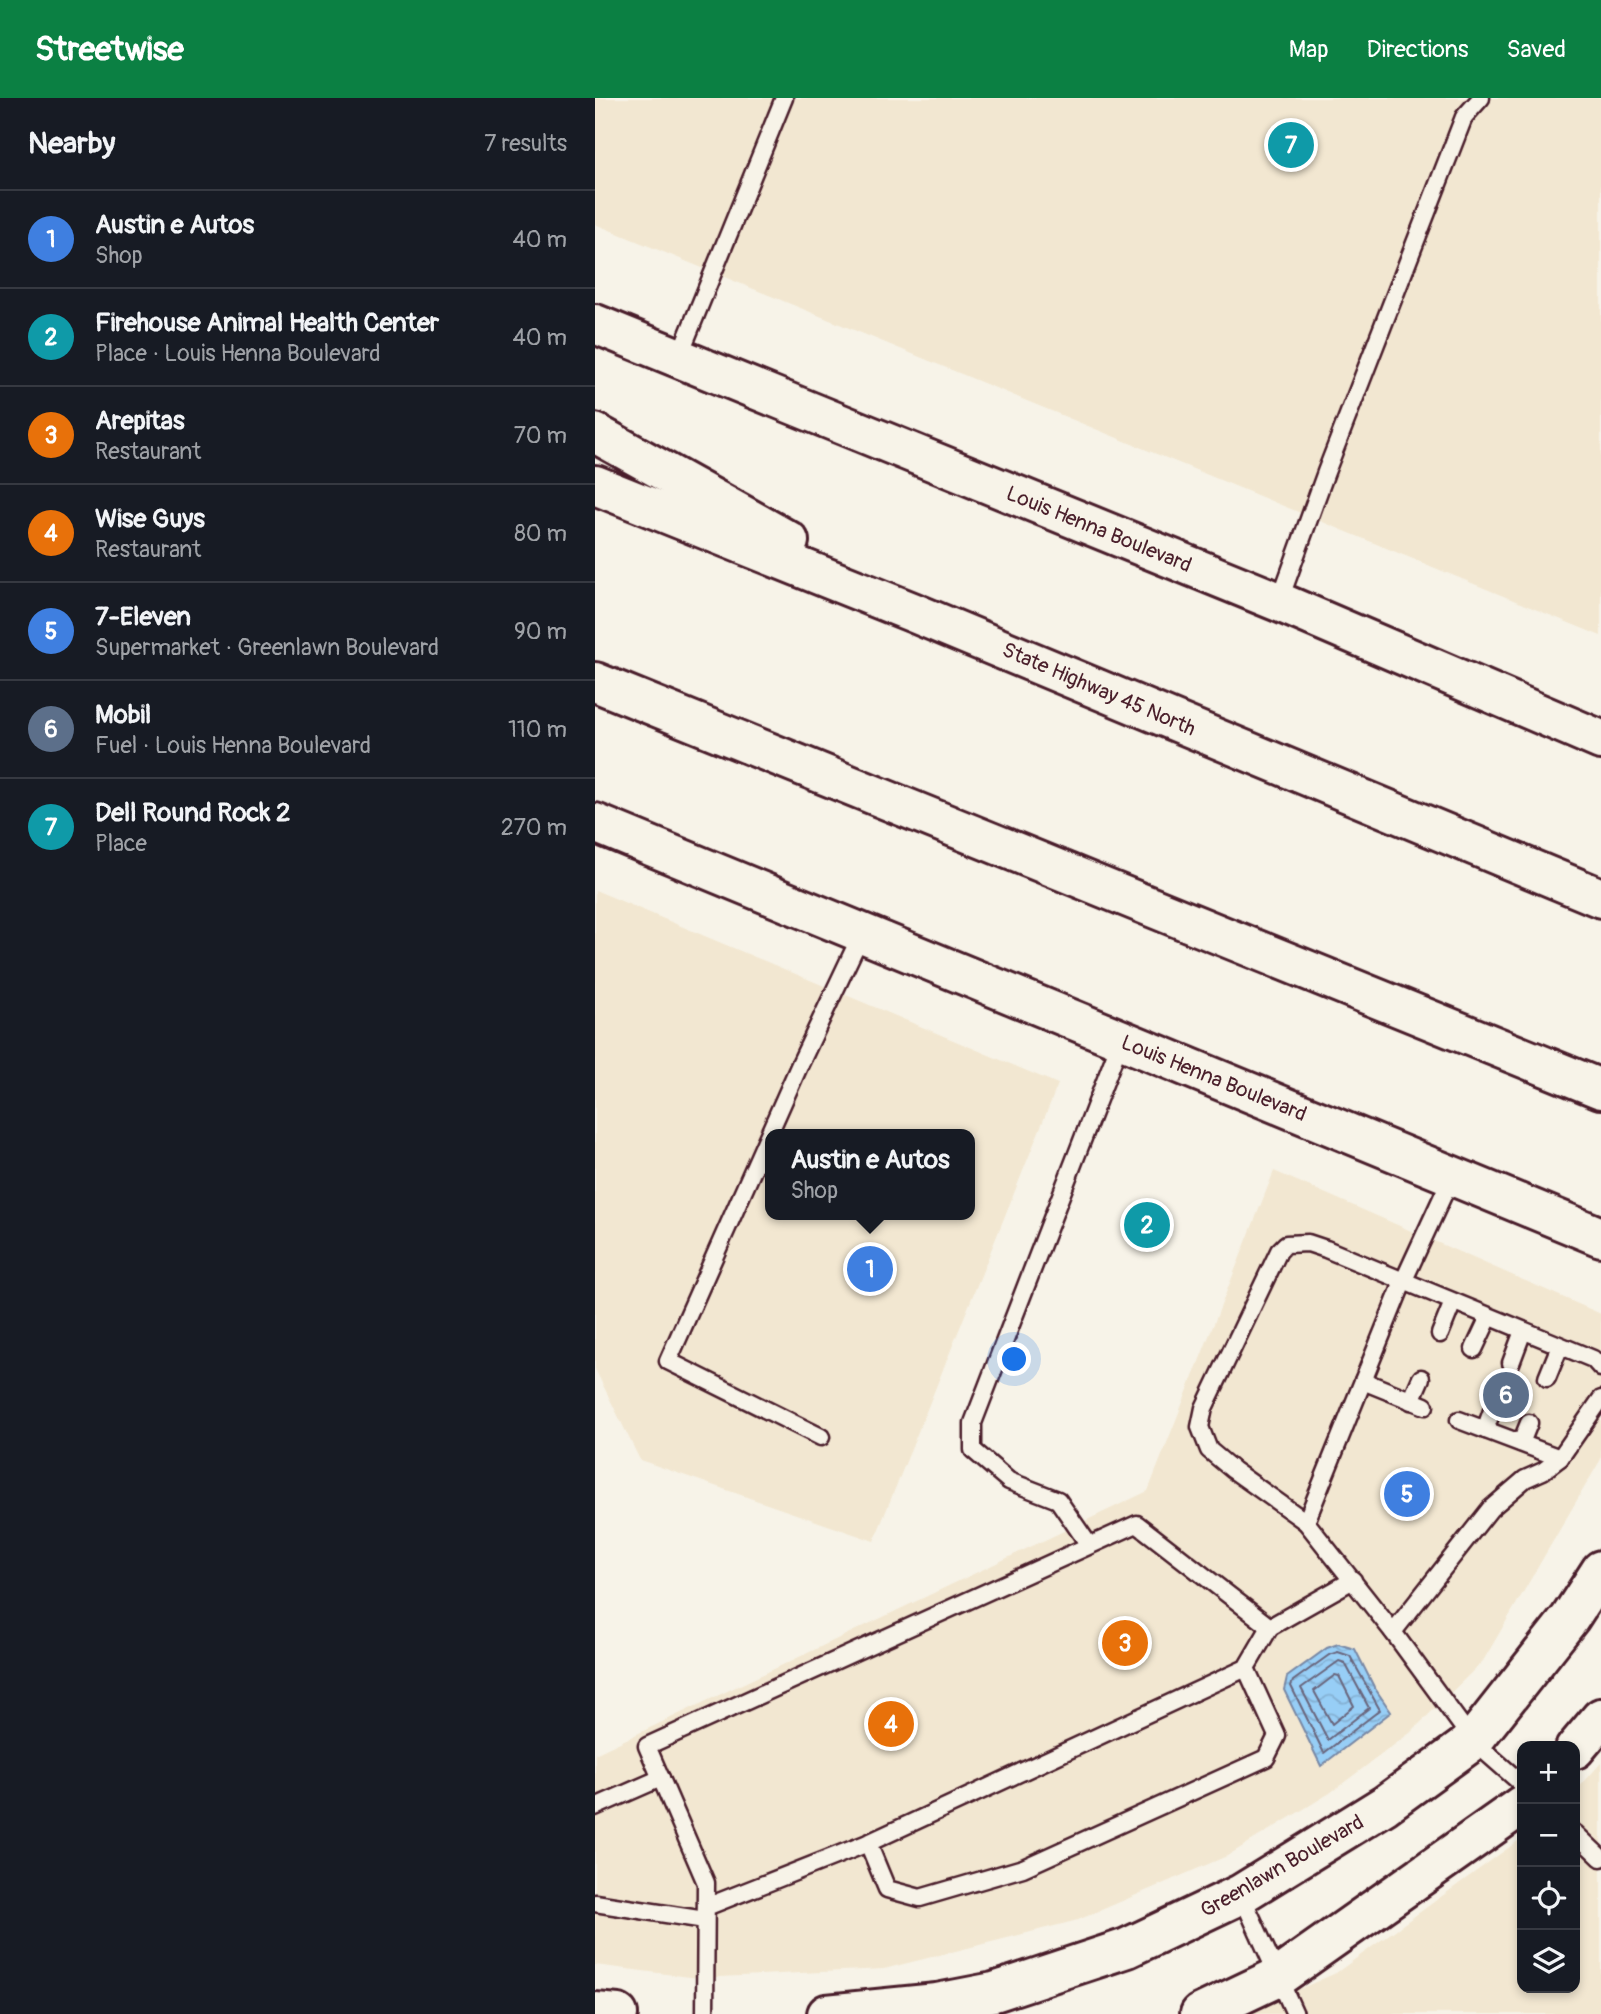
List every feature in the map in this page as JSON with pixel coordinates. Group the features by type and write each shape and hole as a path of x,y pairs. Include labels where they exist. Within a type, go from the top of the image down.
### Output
{"main road":[{"name":"Louis Henna Boulevard","path":"595,324 1279,603 1601,740"},
{"path":"595,433 912,612"},
{"name":"State Highway 45 North","path":"595,485 912,612 1601,898"},
{"path":"595,682 1601,1089"},
{"name":"Louis Henna Boulevard","path":"595,823 1599,1236"},
{"name":"Greenlawn Boulevard","path":"827,2014 937,2003 995,1992 1127,1948 1241,1894 1385,1805 1473,1741 1570,1618 1601,1570"},
{"path":"1580,1743 1601,1718"},
{"path":"1200,2014 1278,1977 1517,1809"},
{"path":"595,2012 618,2014"}],"lane":[{"path":"678,359 784,98"},
{"path":"1279,603 1326,472 1464,117 1481,98"},
{"path":"771,1129 862,933"},
{"path":"1089,1545 1058,1500 1009,1481 973,1450 973,1423 1121,1040"},
{"path":"765,1143 668,1361 821,1437"},
{"path":"1306,1522 1403,1282 1452,1176"},
{"path":"1517,1780 1473,1741 1393,1632 1306,1522 1209,1450 1200,1427 1204,1408 1279,1251 1286,1244 1308,1244 1326,1249 1593,1359 1601,1368"},
{"path":"1440,1334 1453,1302"},
{"path":"1474,1349 1489,1317"},
{"path":"1511,1363 1523,1331"},
{"path":"1547,1378 1560,1346"},
{"path":"1363,1381 1418,1403 1421,1378"},
{"path":"1393,1632 1490,1509 1525,1479 1543,1471 1560,1458 1601,1399"},
{"path":"1485,1430 1493,1408"},
{"path":"1459,1419 1560,1458"},
{"path":"1521,1443 1529,1423"},
{"path":"705,2014 706,1883 647,1746 1137,1524 1270,1627"},
{"path":"595,1903 705,1913 869,1843 1246,1668 1270,1627 1353,1580"},
{"path":"869,1843 887,1889 920,1898 1023,1868 1266,1758 1277,1736 1246,1668"},
{"path":"595,1807 661,1778"},
{"path":"1580,1838 1601,1858"},
{"path":"1241,1894 1295,2014"}],"shaded area":[{"path":"595,98 1601,98 1601,636 595,224"},
{"path":"595,890 1058,1084 874,1541 640,1460 595,1369"},
{"path":"1274,1171 1601,1314 1601,1459 1483,1661 1410,1733 1330,1793 1227,1856 1078,1920 884,1969 698,1978 595,1965 595,1754 1148,1491"},
{"path":"1601,1763 1601,2014 1243,2014 1336,1973 1517,1842 1517,1993 1580,1993 1580,1786"}],"water":[{"path":"1338,1644 1355,1649 1374,1687 1391,1712 1321,1766 1284,1690 1287,1677 1327,1648"}],"place":[{"name":"Dell Round Rock 2","path":"1291,145"},
{"name":"Firehouse Animal Health Center","path":"1147,1225"},
{"name":"Austin e Autos","path":"870,1269"},
{"name":"Mobil","path":"1506,1395"},
{"name":"7-Eleven","path":"1407,1494"},
{"name":"Arepitas","path":"1125,1643"},
{"name":"Wise Guys","path":"891,1724"}]}
